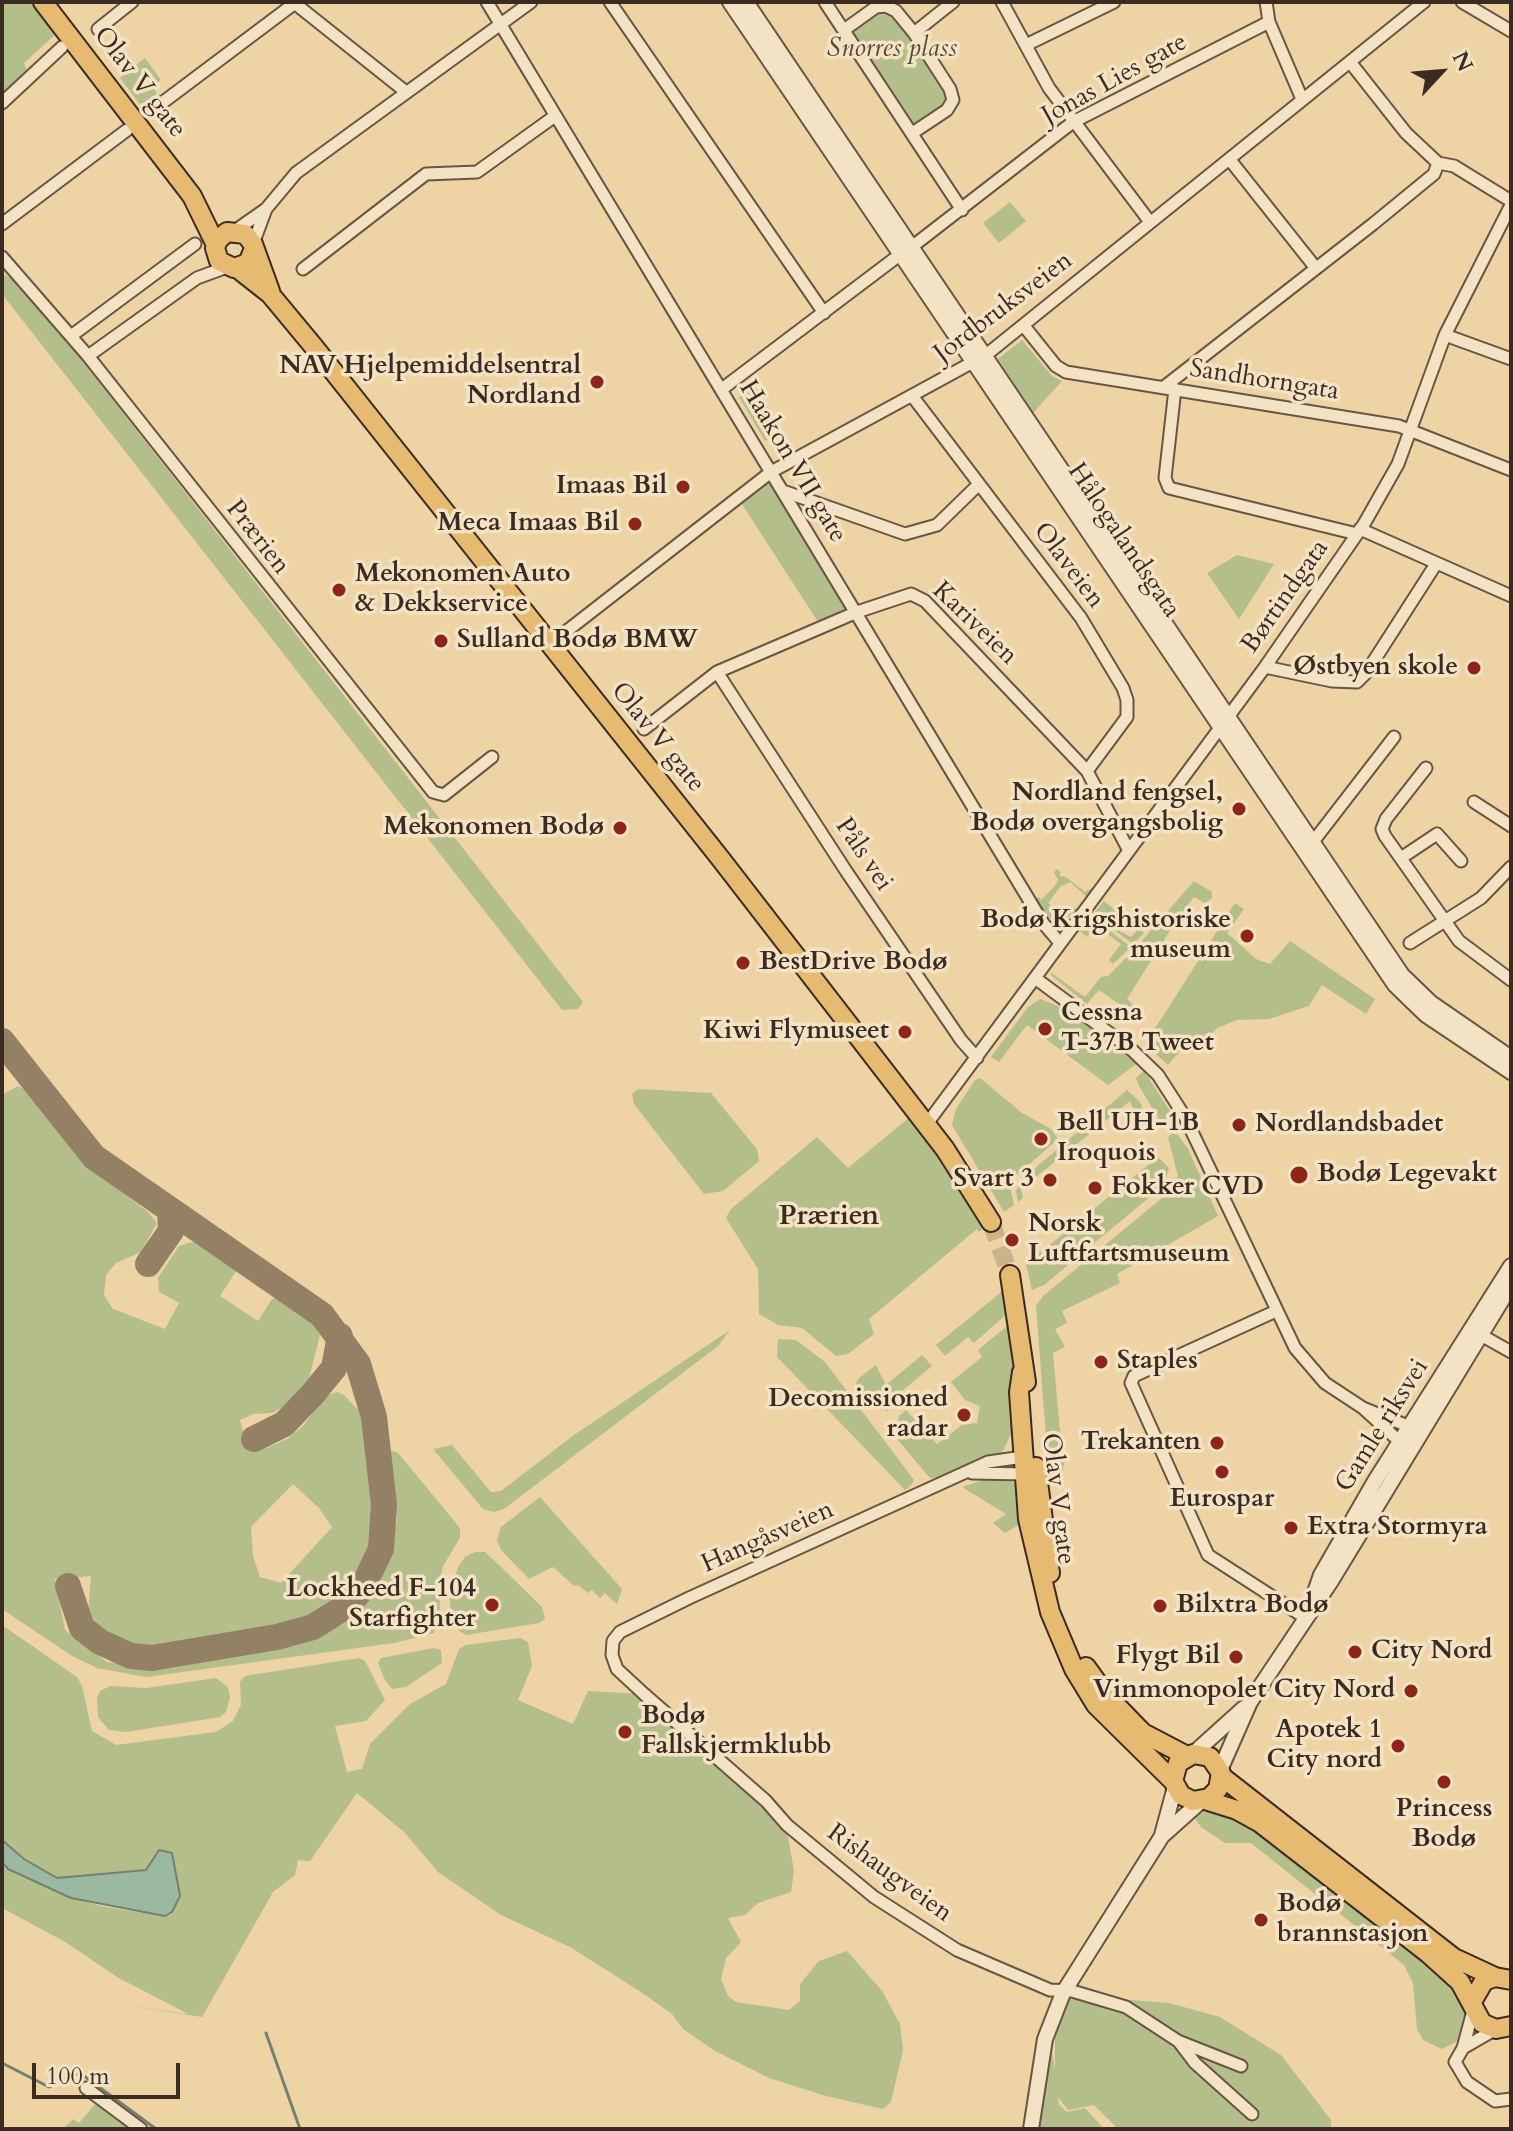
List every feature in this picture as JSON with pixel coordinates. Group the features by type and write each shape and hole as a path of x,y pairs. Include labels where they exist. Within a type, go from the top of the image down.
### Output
{"highway":[{"name":"Olav V gate","path":"43,2 192,196 234,230"},
{"name":"Olav V gate","path":"192,196 215,248"},
{"path":"234,230 248,236 253,248 248,263 232,268 219,261 215,248 222,235 234,230"},
{"name":"Olav V gate","path":"253,248 270,294"},
{"name":"Olav V gate","path":"232,268 270,294 550,644 960,1169 991,1222"},
{"name":"Olav V gate","path":"1010,1275 1022,1372 1019,1392 1037,1566 1050,1612 1074,1669 1110,1722 1187,1799 1237,1810 1259,1822 1429,1954 1460,1982 1482,2023 1505,2029"},
{"name":"Olav V gate","path":"1027,1466 1051,1580 1076,1650 1090,1675 1123,1714 1157,1742 1190,1755 1210,1757 1221,1773 1454,1958 1506,1978"},
{"path":"1174,1784 1176,1766 1190,1755"},
{"path":"1203,1801 1218,1789 1221,1773"},
{"name":"Olav V gate","path":"1473,2006 1480,1985 1506,1978"}],"street":[{"path":"98,29 132,2"},
{"name":"Haakon VII gate","path":"487,2 1043,923 1060,943"},
{"path":"234,230 266,209 296,173 531,2"},
{"path":"610,2 824,313"},
{"name":"Hålogalandsgata","path":"730,2 907,249"},
{"name":"Hålogalandsgata","path":"746,2 980,359 1309,847 1410,984 1431,1003 1511,1058"},
{"path":"825,2 914,132 962,210"},
{"path":"914,33 953,2"},
{"path":"1002,2 1073,122 1150,222"},
{"path":"1026,45 1114,2"},
{"path":"1266,2 1269,22 1302,99"},
{"name":"Jordbruksveien","path":"550,644 771,472 980,359 1424,2"},
{"path":"1462,2 1511,31"},
{"path":"154,109 294,3 406,92"},
{"path":"844,30 876,7 886,6 896,11 914,33 950,89 953,100 947,110 914,132"},
{"name":"Jonas Lies gate","path":"722,389 962,210 1073,122 1269,22"},
{"path":"2,103 62,47"},
{"path":"1350,62 1406,133 1438,163 1454,166 1511,203"},
{"path":"303,269 426,174 477,172 555,116"},
{"path":"2,224 127,130"},
{"path":"1230,160 1315,267"},
{"path":"1438,163 1434,174 1315,267 1169,388 1165,478 1169,488 1358,532 1511,596"},
{"name":"Børtindgata","path":"926,1125 1265,667 1358,532 1384,491 1445,335 1511,203"},
{"path":"253,248 266,209"},
{"path":"71,336 195,244"},
{"path":"197,278 215,248"},
{"path":"2,257 88,356 197,278 232,268"},
{"name":"Sandhorngata","path":"1024,326 1056,366 1066,372 1410,430 1511,470"},
{"path":"1445,335 1511,359"},
{"name":"Prærien","path":"88,356 433,792 444,795 492,757"},
{"name":"Olaveien","path":"913,397 1081,618 1110,663 1127,700 1127,717 1087,771"},
{"path":"783,491 905,534 937,525 978,485"},
{"path":"1265,667 1332,681 1357,682 1366,673 1436,564"},
{"name":"Kariveien","path":"644,729 717,672 857,612 911,594 925,601 1087,771 1128,849"},
{"name":"Påls vei","path":"717,672 846,871 961,1040 977,1058"},
{"path":"1309,847 1394,737"},
{"path":"1426,768 1383,824 1385,836 1442,921 1472,953 1511,980"},
{"path":"1474,802 1511,826"},
{"path":"1401,858 1437,834 1461,861"},
{"name":"Hålogalandsgata","path":"1309,847 1395,985 1426,1015 1511,1072"},
{"path":"1410,943 1481,898 1511,867"},
{"path":"1035,978 1132,1050 1158,1075 1185,1117 1295,1348 1325,1383 1407,1437"},
{"name":"Gamle riksvei","path":"1221,1773 1250,1702 1304,1617 1321,1575 1511,1266"},
{"name":"Gamle riksvei","path":"1407,1437 1481,1335 1511,1285"},
{"path":"1276,1311 1134,1376 1131,1383 1208,1555 1304,1617"},
{"path":"1481,1335 1511,1352"},
{"path":"972,1473 988,1462 1027,1466"},
{"path":"972,1473 1027,1466"},
{"name":"Hangåsveien","path":"617,1669 612,1655 613,1641 633,1624 948,1480 972,1473"},
{"name":"Rishaugveien","path":"617,1669 766,1801 787,1825 874,1897 957,1950 1063,1993 1072,1991 1126,2007 1178,2041 1241,2066"},
{"name":"Gamle riksvei","path":"1190,1755 1250,1702"},
{"path":"1162,1836 1174,1784"},
{"path":"1031,2129 1045,2039 1063,1993 1162,1836 1203,1801"},
{"path":"1473,2006 1463,2048 1455,2062 1467,2082 1495,2101 1511,2099"},
{"path":"1463,2048 1505,2029"},
{"name":"Rishaugveien","path":"1178,2041 1195,2063 1252,2114"},
{"path":"86,2088 141,2129"}],"green space":[{"path":"2,2 39,2 57,33 24,63 28,74 2,94"},
{"name":"Snorres plass","path":"876,7 896,11 953,100 914,132 844,30"},
{"path":"145,58 161,80 155,85 157,102 149,108 142,107 120,78"},
{"path":"1010,202 1026,221 999,243 983,223"},
{"path":"2,274 21,282 583,1002 578,1009 562,1010 2,294"},
{"path":"1022,340 1052,376 1062,381 1033,413 998,359"},
{"path":"756,387 782,430 765,441 739,397"},
{"path":"771,472 857,612 822,628 738,498"},
{"path":"1237,555 1274,564 1239,619 1207,573"},
{"path":"1057,869 1061,873 1059,876 1066,877 1085,892 1095,886 1087,897 1070,882 1060,887 1048,903 1056,910 1060,907 1068,911 1072,906 1078,910 1063,921 1050,919 1034,899 1039,897 1041,900 1054,887 1058,880 1054,872"},
{"path":"1194,881 1212,892 1212,898 1205,903 1194,897 1174,924 1127,999 1136,1008 1132,1013 1099,990 1087,1004 1052,976 1050,972 1085,997 1101,977 1108,976 1133,951"},
{"path":"1104,901 1122,916 1116,926 1121,932 1131,937 1139,928 1144,933 1133,944 1093,914"},
{"path":"1235,903 1244,909 1227,933 1256,959 1270,964 1290,941 1375,999 1366,1014 1322,985 1309,1006 1269,1019 1237,1020 1217,1028 1205,1041 1180,1051 1168,1065 1145,1044 1204,952 1214,957 1219,948 1210,942"},
{"path":"1089,915 1131,947 1113,964 1109,960 1121,944 1096,925 1087,937 1080,931 1074,936"},
{"path":"1040,999 1063,1008 1139,1062 1108,1085 1027,1025 999,1062 991,1057 1028,1007"},
{"path":"1144,1071 1170,1111 1176,1127 1159,1119 1139,1086 1136,1078"},
{"path":"980,1078 1022,1113 1051,1129 1058,1139 1009,1182 1014,1205 1004,1212 952,1125 956,1109 975,1080"},
{"path":"18,1086 26,1090 80,1160 148,1212 157,1223 141,1252 116,1263 106,1275 104,1295 113,1309 165,1329 179,1303 159,1292 158,1278 179,1246 196,1241 238,1268 220,1296 258,1321 272,1299 280,1297 313,1323 320,1335 308,1382 287,1405 272,1413 253,1414 240,1420 248,1451 267,1448 287,1439 303,1426 325,1396 337,1392 344,1395 365,1417 376,1518 374,1541 358,1578 335,1601 315,1614 292,1623 169,1647 146,1648 127,1644 98,1626 88,1614 91,1576 55,1579 65,1630 107,1662 156,1668 312,1638 342,1625 362,1608 388,1565 397,1519 389,1450 397,1452 460,1528 460,1538 443,1566 439,1584 440,1615 434,1633 394,1643 146,1677 97,1668 72,1656 2,1609 2,1095","holes":["293,1484 319,1508 332,1527 281,1583 260,1577 253,1556 251,1527"]},
{"path":"638,1089 711,1093 757,1149 759,1161 723,1191 704,1194 634,1104 632,1094"},
{"path":"1127,1090 1140,1102 1145,1115 1137,1118 1130,1101 1021,1189 1023,1198 1018,1202 1016,1191 1021,1180"},
{"path":"911,1116 960,1182 986,1226 979,1232 977,1229 869,1319 874,1334 848,1354 836,1356 802,1328 778,1325 759,1314 758,1269 726,1218 730,1210 817,1137 848,1168"},
{"path":"1172,1133 1178,1135 1188,1149 1218,1216 1117,1274 1120,1283 1062,1311 1067,1323 1055,1329 1065,1347 1053,1353 1061,1443 1066,1454 1062,1474 1049,1476 1036,1306 1043,1296 1167,1194 1178,1176 1168,1138"},
{"path":"1158,1157 1169,1168 1164,1185 1044,1285 1032,1290 1026,1264"},
{"path":"1005,1289 1009,1312 974,1343 968,1337 945,1356 936,1345"},
{"path":"1013,1321 1018,1430 1010,1436 1003,1451 942,1479 930,1478 897,1439 894,1430 900,1415 906,1410 937,1444 962,1425 977,1423 980,1406 965,1400 951,1382 982,1357 978,1350"},
{"path":"730,1330 718,1346 504,1509 494,1512 483,1509 433,1449 452,1445 491,1492 501,1491 574,1435"},
{"path":"778,1339 796,1340 825,1362 914,1480 912,1484 905,1490 777,1357"},
{"path":"922,1355 932,1366 896,1396 900,1402 888,1411 873,1407 859,1391 856,1383 859,1378 876,1365 886,1385"},
{"path":"993,1477 1005,1478 1018,1485 1022,1523 1005,1533 993,1523 1006,1514 962,1487"},
{"path":"540,1497 622,1589 617,1604 605,1593 600,1598 592,1590 588,1593 578,1585 574,1586 553,1567 529,1579 501,1550 497,1540 501,1527"},
{"path":"475,1552 485,1552 501,1567 542,1607 545,1619 539,1623 466,1635 458,1630 452,1623 449,1593 458,1567 465,1557"},
{"path":"2,1625 77,1677 82,1686 92,1731 116,1745 216,1732 233,1721 241,1705 240,1682 245,1676 359,1658 365,1661 385,1700 366,1721 335,1726 347,1772 362,1769 370,1744 410,1704 446,1684 459,1649 466,1645 520,1638 528,1642 532,1666 518,1700 573,1724 588,1691 644,1694 766,1801 787,1831 794,1871 791,1892 758,1903 745,1915 728,1918 741,1942 726,1958 721,1979 728,1996 736,2002 789,2010 800,2001 800,1984 819,1961 847,1951 882,1991 900,2024 903,2050 891,2102 883,2109 826,2096 769,2078 715,2051 683,2029 672,2014 641,1992 570,1947 501,1915 438,1872 404,1832 357,1793 310,1861 298,1860 295,1875 273,1892 202,2017 126,2005 188,2014 117,1977 67,1943 2,1908 2,1867 71,1898 105,1907 165,1916 175,1908 159,1850 147,1870 57,1878 24,1859 2,1840"},
{"path":"434,1648 441,1650 442,1663 406,1687 392,1689 378,1663 381,1658"},
{"path":"216,1678 228,1687 230,1697 226,1712 220,1717 126,1732 109,1730 98,1717 97,1698 100,1691 110,1686 146,1688"},
{"path":"1206,1811 1249,1823 1449,1980 1465,2008 1464,2027 1456,2042 1442,2049 1423,2040 1417,2029 1413,1983 1404,1965 1251,1843 1225,1843 1201,1827 1194,1817"},
{"path":"1069,1995 1169,2003 1220,2017 1281,2055 1331,2120 1331,2129 1118,2129 1094,2105 1068,2110 1058,2097 1059,2105 1067,2112 1085,2108 1104,2129 1037,2129 1050,2040 1055,2070 1055,2025"},
{"path":"96,2103 124,2122 126,2129 63,2129 73,2119 79,2123"}],"shaded area":[{"path":"2,1840 24,1859 57,1878 146,1870 159,1850 172,1853 180,1896 172,1912 165,1916 71,1898 8,1869 2,1862"}],"waterway":[{"path":"266,2033 300,2129"},
{"path":"2,2063 49,2087 80,2073 156,2129"}],"taxiway":[{"path":"2,1041 94,1157 322,1315 358,1364 374,1417 384,1505 381,1549 362,1589 348,1605 313,1627 277,1637 152,1658 131,1656 100,1642 82,1628 68,1586"},
{"path":"148,1264 171,1231 170,1210"},
{"path":"254,1439 284,1424 311,1396 334,1368 340,1336"}],"tunnel":[{"path":"991,1222 1010,1275"}],"place":[{"name":"NAV Hjelpemiddelsentral Nordland","path":"597,382"},
{"name":"Imaas Bil","path":"683,487"},
{"name":"Meca Imaas Bil","path":"635,524"},
{"name":"Mekonomen Auto & Dekkservice","path":"339,590"},
{"name":"Sulland Bodø BMW","path":"441,641"},
{"name":"Østbyen skole","path":"1474,668"},
{"name":"Nordland fengsel, Bodø overgangsbolig","path":"1239,809"},
{"name":"Mekonomen Bodø","path":"620,828"},
{"name":"Bodø Krigshistoriske museum","path":"1247,936"},
{"name":"BestDrive Bodø","path":"743,963"},
{"name":"Cessna T-37B Tweet","path":"1045,1029"},
{"name":"Kiwi Flymuseet","path":"905,1032"},
{"name":"Nordlandsbadet","path":"1239,1125"},
{"name":"Bell UH-1B Iroquois","path":"1041,1139"},
{"name":"Bodø Legevakt","path":"1299,1175"},
{"name":"Svart 3","path":"1050,1180"},
{"name":"Fokker CVD","path":"1095,1188"},
{"name":"Norsk Luftfartsmuseum","path":"1012,1240"},
{"name":"Staples","path":"1101,1362"},
{"name":"Decomissioned radar","path":"964,1415"},
{"name":"Trekanten","path":"1217,1443"},
{"name":"Eurospar","path":"1222,1472"},
{"name":"Extra Stormyra","path":"1291,1528"},
{"name":"Lockheed F-104 Starfighter","path":"492,1605"},
{"name":"Bilxtra Bodø","path":"1160,1606"},
{"name":"City Nord","path":"1355,1652"},
{"name":"Flygt Bil","path":"1236,1657"},
{"name":"Vinmonopolet City Nord","path":"1411,1691"},
{"name":"Bodø Fallskjermklubb","path":"625,1732"},
{"name":"Apotek 1 City nord","path":"1398,1746"},
{"name":"Princess Bodø","path":"1444,1782"},
{"name":"Bodø brannstasjon","path":"1261,1920"}],"district":[{"name":"Prærien","path":"829,1218"}]}
